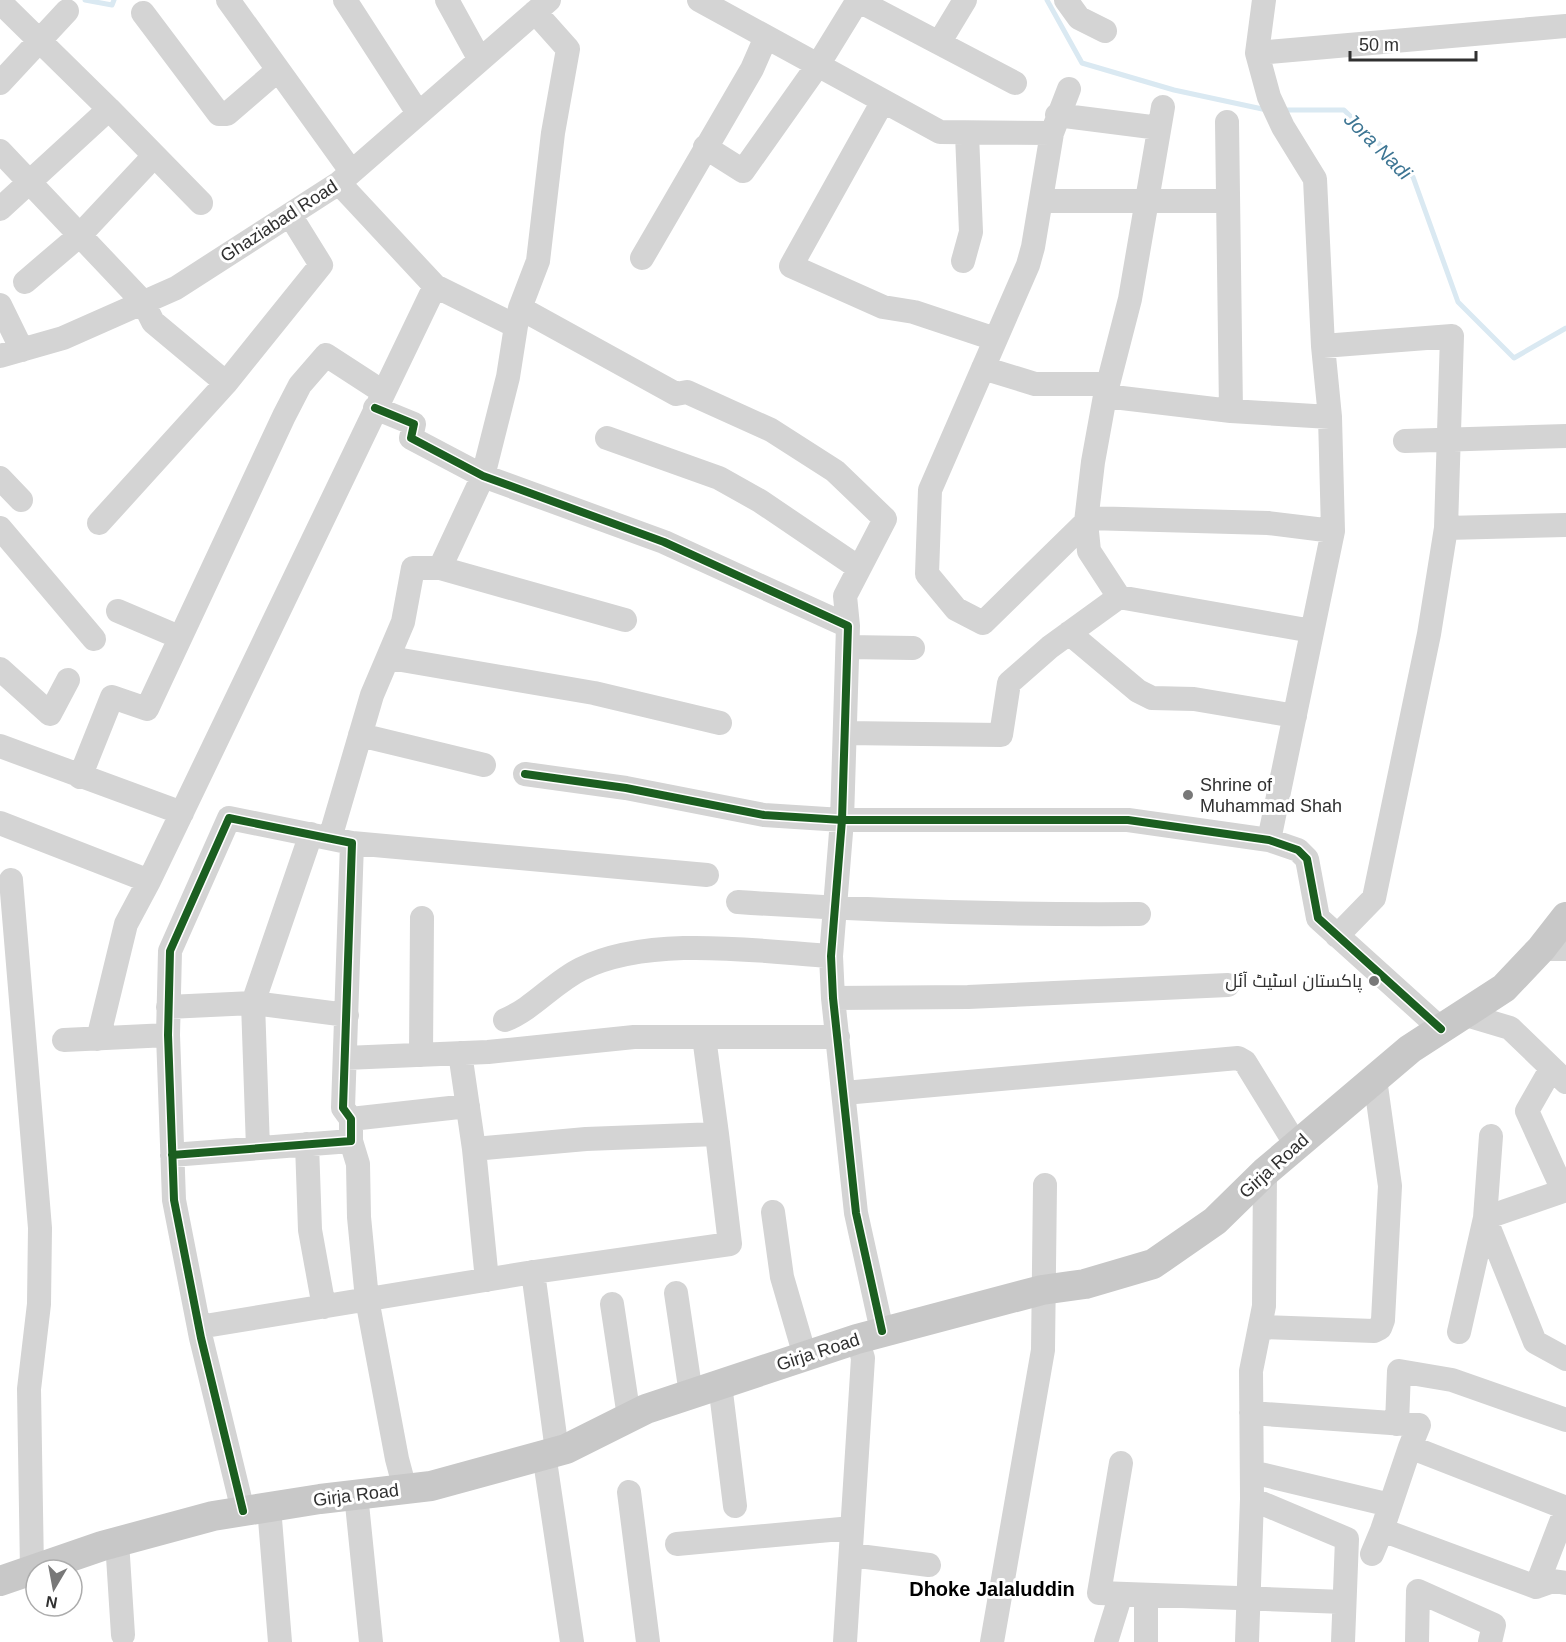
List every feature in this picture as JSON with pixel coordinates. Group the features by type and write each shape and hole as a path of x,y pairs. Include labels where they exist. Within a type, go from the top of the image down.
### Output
{"main road":[{"name":"Girja Road","path":"67,1558 117,1541 256,1509 356,1494 431,1486 551,1453 629,1417 720,1384 869,1335 1042,1290 1085,1284 1153,1264 1215,1221 1264,1172 1375,1079 1452,1022 1504,988 1554,949 1566,917"},
{"name":"Girja Road","path":"0,1581 24,1573"}],"street":[{"path":"228,0 278,70 345,177 435,286 518,317 676,394 687,392 771,430 835,471 885,519 845,596 848,636 842,820 833,908 831,956 833,998 869,1335 863,1358 845,1642"},
{"path":"345,0 418,114"},
{"path":"447,0 480,60"},
{"path":"699,0 940,132 967,134 1054,124 1161,118 1130,299 1106,390 1093,462 1086,520 1089,551 1119,597"},
{"path":"705,147 743,171 818,64 858,0 1015,82"},
{"path":"939,43 965,0"},
{"path":"1066,0 1079,18 1105,31"},
{"path":"1264,0 1257,53 1269,97 1283,127 1315,179 1323,346 1330,417 1333,531 1269,840"},
{"path":"0,2 201,203"},
{"path":"441,568 483,476 508,377 518,317 538,261 553,133 568,49 542,6"},
{"name":"Ghaziabad Road","path":"11,353 63,338 176,288 290,214 345,177 542,6"},
{"path":"0,83 67,11"},
{"path":"143,13 219,114 227,114 278,70"},
{"path":"1257,53 1566,26"},
{"path":"642,258 752,69 766,37"},
{"path":"1068,89 1054,124 1028,265 930,490 927,574 956,609 983,623 1086,520 1268,523 1333,531"},
{"path":"883,101 791,266 883,307 914,312 996,339"},
{"path":"0,209 109,109"},
{"path":"1227,122 1230,411"},
{"path":"963,261 971,231 967,134"},
{"path":"0,151 143,302 153,322 226,383"},
{"path":"25,282 80,235 154,156"},
{"path":"1041,201 1227,201"},
{"path":"99,523 226,383 321,265 290,214"},
{"path":"98,1039 126,924 182,813 435,286"},
{"path":"0,305 11,353"},
{"path":"1323,346 1452,336 1446,528 1429,634 1374,898 1337,936"},
{"path":"80,777 112,697 147,709 179,637 300,385 326,355 379,400 414,424 411,438 483,476 664,542 848,636 914,648"},
{"path":"983,368 1035,384 1106,390 1230,411 1330,417"},
{"path":"1405,441 1566,436"},
{"path":"607,438 719,478 760,501 859,568"},
{"path":"0,478 21,500"},
{"path":"1446,528 1566,525"},
{"path":"0,528 94,639"},
{"path":"258,1148 253,1003 331,838 372,695 390,658 403,622 413,568 441,568 625,621"},
{"path":"845,733 1001,735 1009,683 1069,633 1119,597 1312,631"},
{"path":"118,611 179,637"},
{"path":"1069,633 1138,691 1152,698 1194,699 1294,716"},
{"path":"390,658 583,691 720,723"},
{"path":"0,669 50,714 68,680"},
{"path":"360,735 484,765"},
{"path":"0,746 182,813"},
{"path":"525,774 626,788 764,815 842,820 1128,820 1269,840 1298,850 1307,859 1318,918 1337,936 1452,1022 1510,1028 1559,1076 1527,1111 1562,1188 1566,1190"},
{"path":"280,1642 256,1509 199,1327 174,1200 168,1035 170,951 229,818 331,838 707,874"},
{"path":"0,823 149,881"},
{"path":"331,838 346,1015 343,1108 351,1130 358,1164 358,1217 368,1299 397,1459 405,1489"},
{"path":"11,880 40,1228 39,1304 29,1389 32,1558"},
{"path":"738,902 833,908 1049,915 1139,914"},
{"path":"421,1055 422,918"},
{"path":"505,1020 524,1012 580,970 627,953 711,948 831,956"},
{"path":"833,998 968,997 1228,985"},
{"path":"168,1007 253,1003 346,1015"},
{"path":"64,1040 168,1035"},
{"path":"345,1058 460,1053 634,1037 838,1037"},
{"path":"199,1327 533,1272 730,1244 704,1037"},
{"path":"460,1053 474,1149 487,1280"},
{"path":"844,1093 1238,1058 1245,1062 1296,1145"},
{"path":"1260,1327 1374,1331 1380,1328 1383,1320 1390,1186 1375,1079"},
{"path":"172,1155 307,1144 351,1130 468,1106"},
{"path":"474,1149 586,1139 717,1134"},
{"path":"1460,1332 1485,1218 1491,1136"},
{"path":"307,1144 310,1230 324,1306"},
{"path":"1247,1642 1252,1499 1251,1371 1265,1294 1264,1172"},
{"path":"993,1642 1043,1350 1045,1185"},
{"path":"1485,1218 1566,1190"},
{"path":"773,1212 782,1277 805,1356"},
{"path":"1485,1218 1535,1342 1566,1359"},
{"path":"533,1272 572,1642"},
{"path":"676,1293 691,1394"},
{"path":"612,1304 629,1417"},
{"path":"1397,1424 1399,1371 1452,1380 1566,1420"},
{"path":"720,1384 735,1506"},
{"path":"1251,1413 1419,1425 1372,1554"},
{"path":"1410,1447 1566,1508 1536,1587"},
{"path":"1121,1464 1099,1593 1344,1602"},
{"path":"1252,1472 1390,1505"},
{"path":"629,1492 648,1642"},
{"path":"356,1494 371,1642"},
{"path":"1252,1499 1347,1539 1342,1642"},
{"path":"677,1544 852,1527"},
{"path":"1382,1530 1536,1587 1553,1581 1566,1583"},
{"path":"117,1541 123,1635"},
{"path":"851,1555 929,1564"},
{"path":"1417,1642 1418,1590 1494,1625 1490,1642"},
{"path":"1106,1642 1121,1594"},
{"path":"1146,1595 1146,1642"}],"waterway":[{"name":"Jora Nadi","path":"85,0 112,5 114,0"},
{"name":"Jora Nadi","path":"1047,0 1082,63 1174,90 1267,110"},
{"name":"Jora Nadi","path":"1282,110 1344,110 1413,177 1458,302 1514,358 1566,328"}],"cycle path":[{"path":"375,408 414,424 411,438 483,476 664,542 848,626 842,820 831,956 833,998 856,1213 882,1331"},
{"path":"525,774 626,788 764,815 842,820 1128,820 1269,840 1298,850 1307,859 1318,918 1441,1029"},
{"path":"172,1155 351,1141 351,1119 343,1108 352,843 229,818 170,951 168,1035 174,1200 201,1338 243,1511"}],"place":[{"name":"Shrine of Muhammad Shah","path":"1188,795"},
{"name":"پاکستان اسٹیٹ آئل","path":"1374,981"}],"district":[{"name":"Dhoke Jalaluddin","path":"992,1589"}]}
